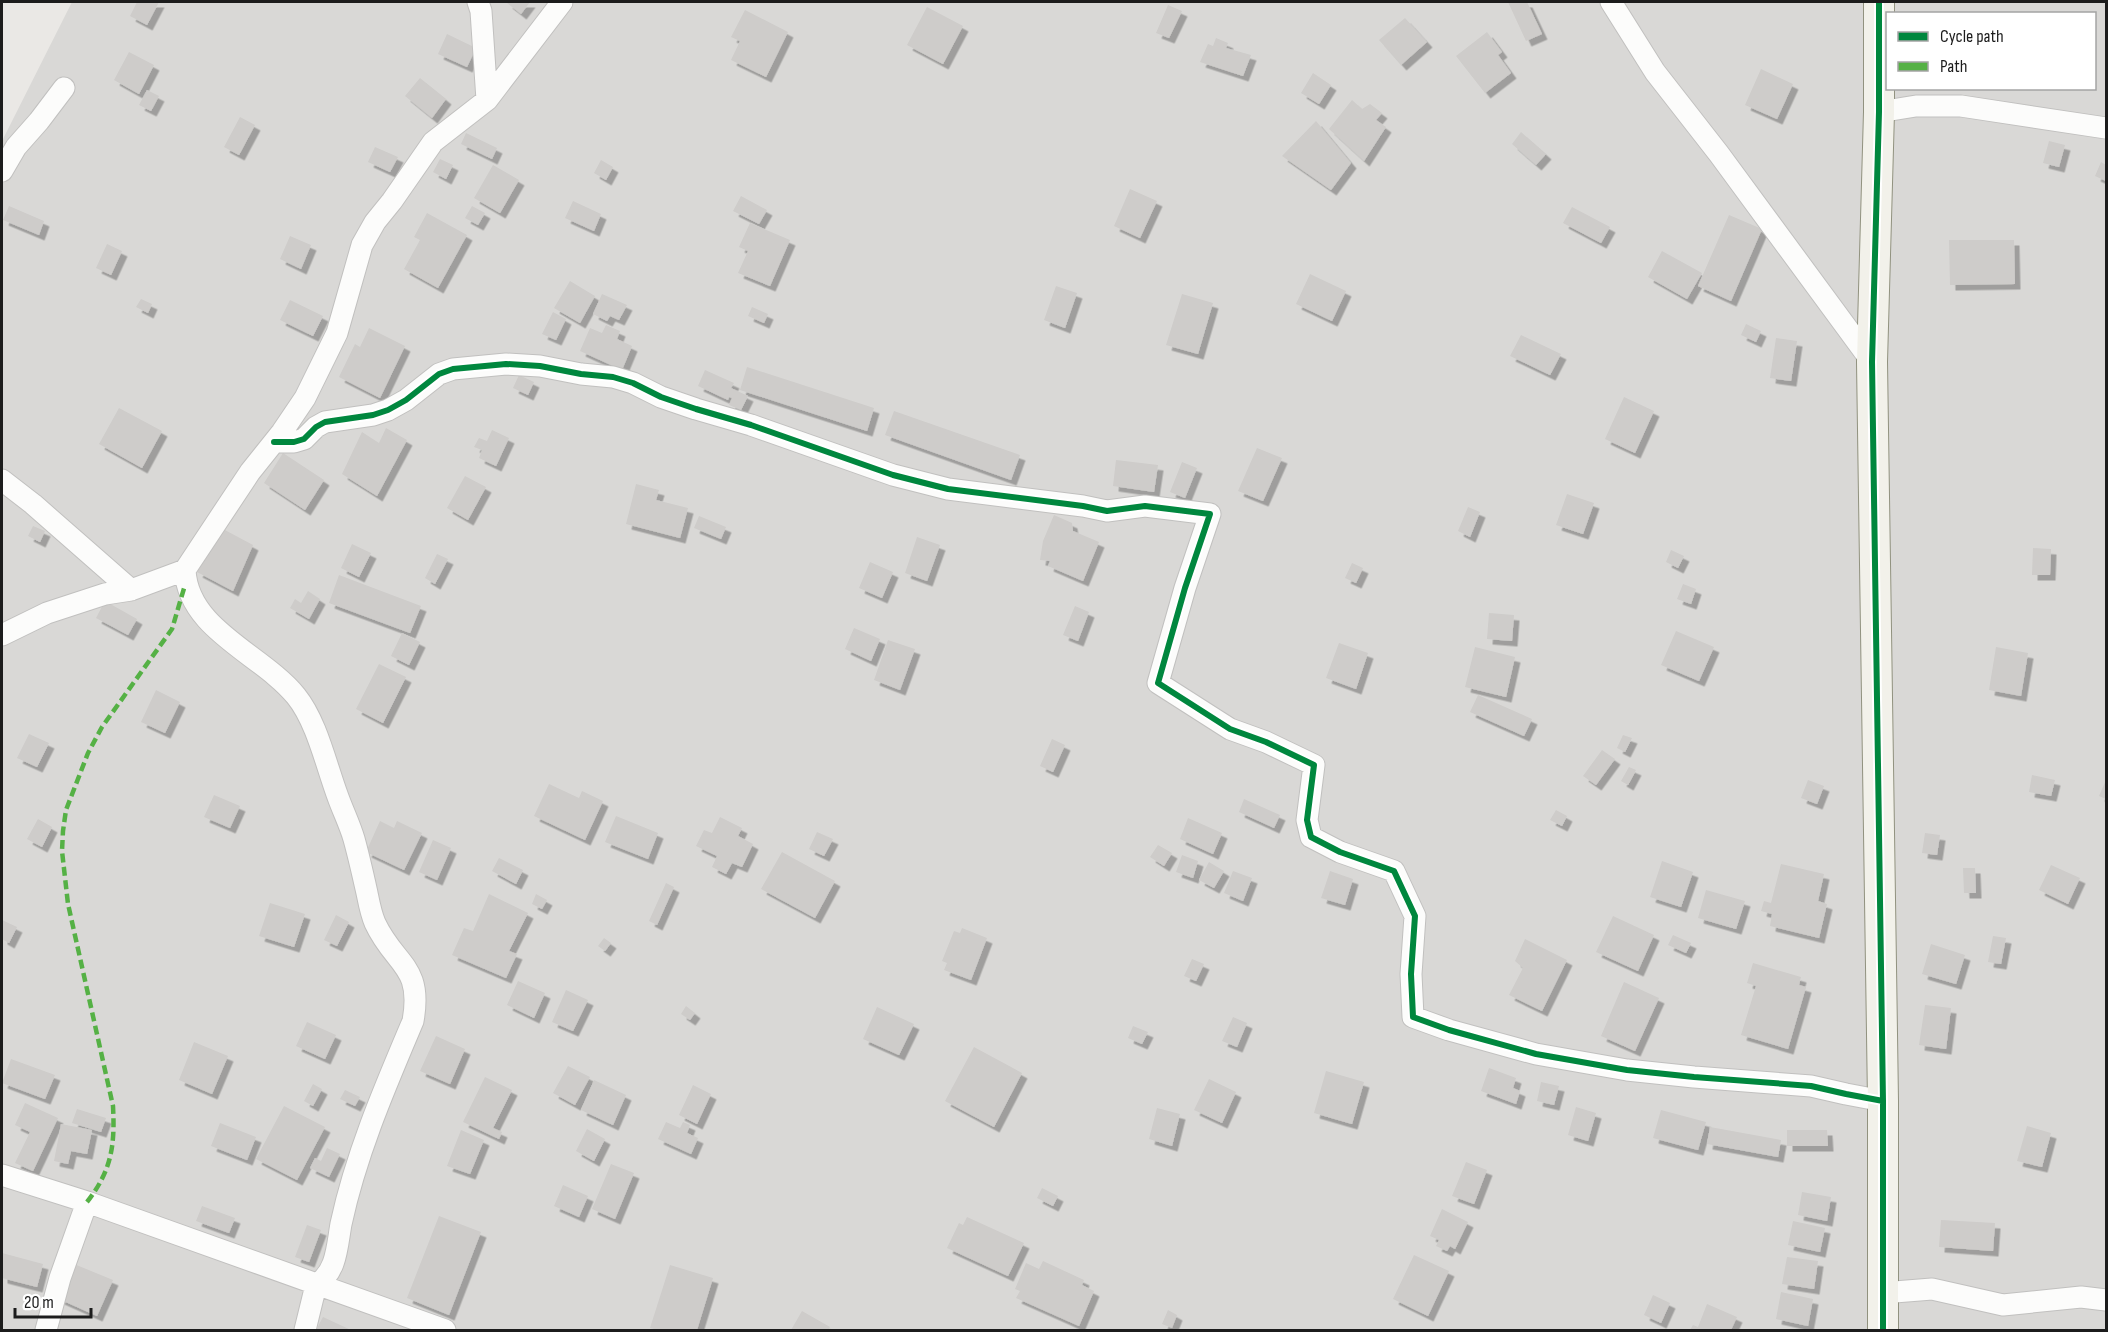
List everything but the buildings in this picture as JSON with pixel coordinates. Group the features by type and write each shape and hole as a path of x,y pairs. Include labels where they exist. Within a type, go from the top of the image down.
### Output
{"street":[{"path":"478,2 481,11 487,100"},
{"path":"305,1330 316,1285 332,1268 344,1210 359,1157 413,1021 416,1002 415,986 408,969 376,924 349,822 312,726 297,697 280,680 214,627 189,594 185,585 185,570 250,472 305,398 337,333 362,244 375,222 433,142 487,100 562,2"},
{"path":"1611,2 1655,72 1719,154 1872,362"},
{"path":"1879,2 1879,112 1872,362 1883,1101 1883,1330"},
{"path":"2,171 16,147 64,88"},
{"path":"1879,112 1916,106 1960,106 2106,128"},
{"path":"274,442 294,442 304,439 316,427 325,423 373,415 388,410 406,400 439,374 453,369 506,364 540,366 581,374 613,377 633,383 661,397 696,410 752,425 893,475 948,489 1107,511 1145,506 1210,514 1185,588 1158,683 1230,729 1266,742 1314,765 1307,820 1311,837 1340,852 1394,871 1416,916 1411,974 1413,1017 1449,1030 1536,1054 1627,1070 1811,1086 1883,1101"},
{"path":"2,480 33,504 131,590"},
{"path":"2,635 47,613 105,594 131,590 185,570"},
{"path":"2,1175 87,1202 445,1330"},
{"path":"46,1330 60,1278 87,1202"},
{"path":"1882,1293 1932,1289 2003,1305 2081,1297 2106,1300"}],"shaded area":[{"path":"72,2 2106,2 2106,1330 2,1330 2,141"}],"marked path":[{"path":"87,1202 102,1179 110,1157 113,1106 68,904 62,851 66,810 88,753 102,727 172,629 185,585"}],"cycle path":[{"path":"1879,2 1879,112 1872,362 1883,1101 1883,1330"},
{"path":"274,442 294,442 304,439 325,422 373,415 388,410 406,400 439,374 453,369 506,364 540,366 581,374 613,377 633,383 661,397 696,409 751,425 893,475 948,489 1107,511 1145,506 1210,514 1185,588 1158,683 1230,729 1266,742 1314,765 1307,820 1311,837 1340,852 1394,871 1415,916 1411,974 1413,1017 1449,1030 1536,1054 1627,1070 1811,1086 1883,1101"}]}
